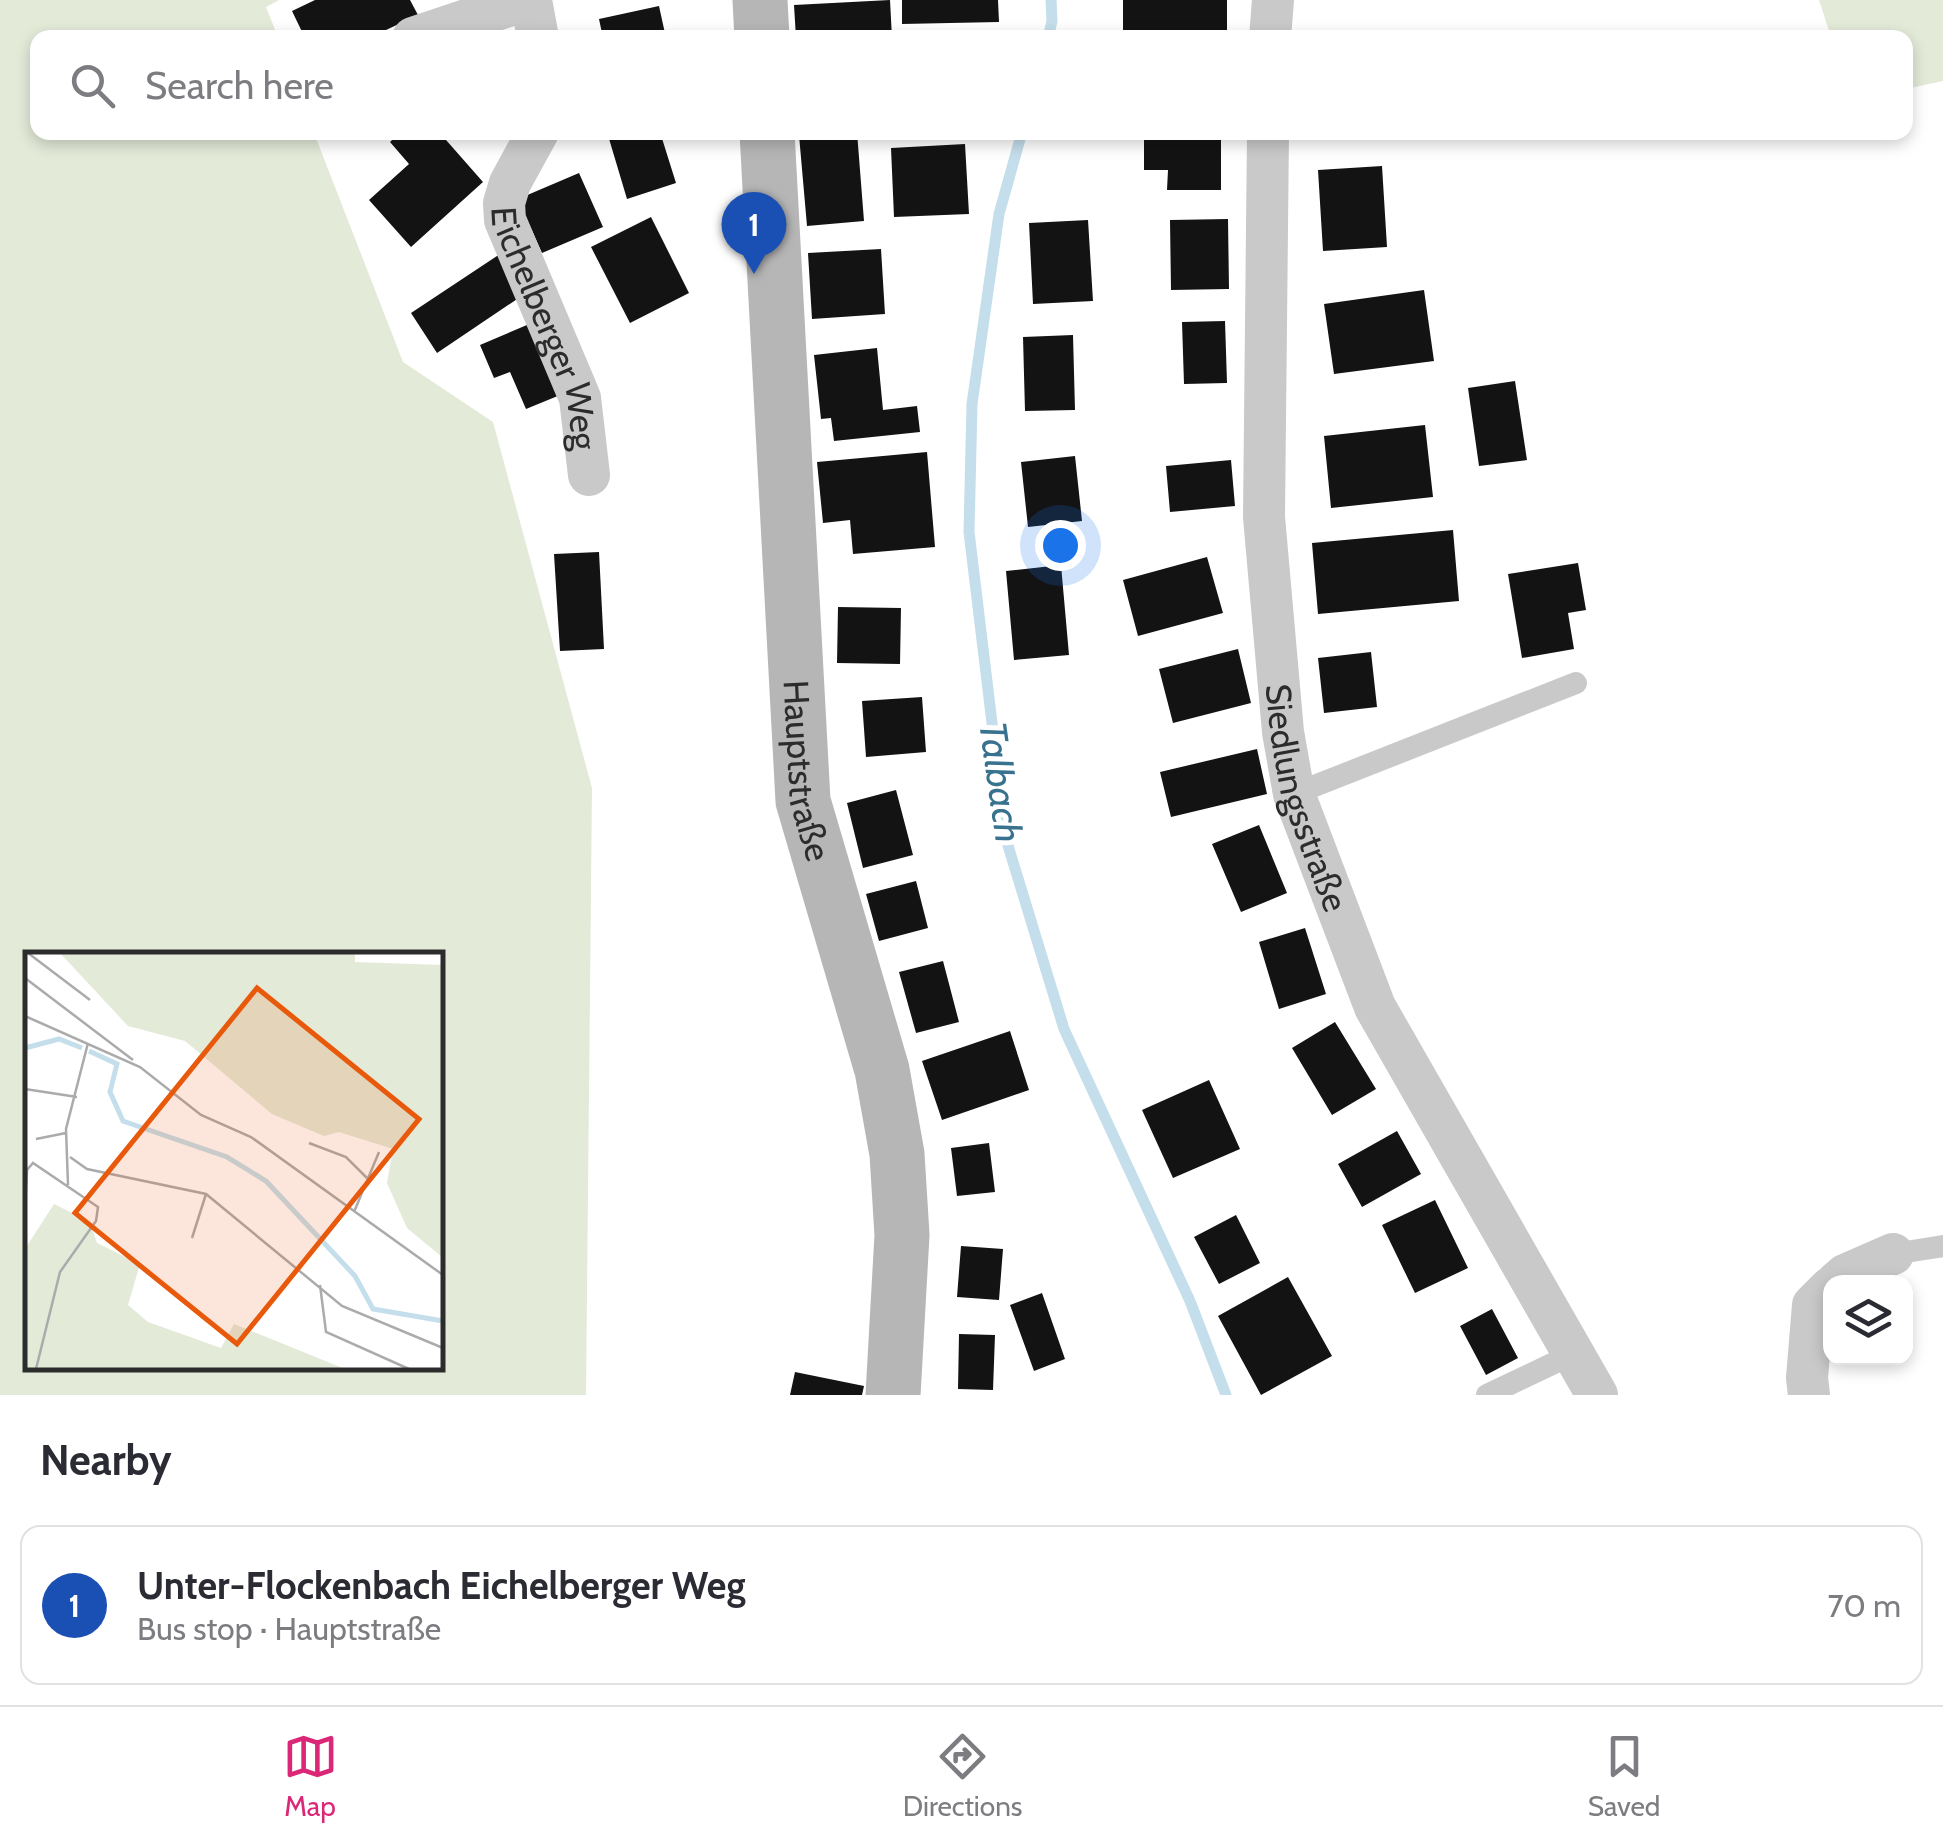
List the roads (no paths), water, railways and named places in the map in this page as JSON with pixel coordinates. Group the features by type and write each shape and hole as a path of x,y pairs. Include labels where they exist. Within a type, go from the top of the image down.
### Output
{"main road":[{"path":"760,0 762,30"},
{"name":"Hauptstraße","path":"768,140 803,801 882,1070 896,1154 902,1235 893,1395"}],"street":[{"path":"437,30 528,0 536,30"},
{"path":"1271,30 1273,0"},
{"name":"Eichelberger Weg","path":"534,140 510,184 504,202 506,220 580,398 589,474"},
{"name":"Siedlungsstraße","path":"1268,140 1264,516 1283,732 1294,794 1375,1007 1597,1395"},
{"path":"1847,1275 1893,1254"},
{"path":"1809,1395 1812,1305 1823,1295"}],"lane":[{"path":"1294,794 1576,683"},
{"path":"1893,1254 1943,1246"},
{"path":"1487,1395 1575,1353"}],"waterway":[{"name":"Talbach","path":"1050,30 1051,0"},
{"name":"Talbach","path":"1020,140 999,214 972,404 969,532 1006,839 1064,1029 1190,1301 1226,1395"}],"place":[{"name":"Unter-Flockenbach Eichelberger Weg","path":"754,274"}]}
